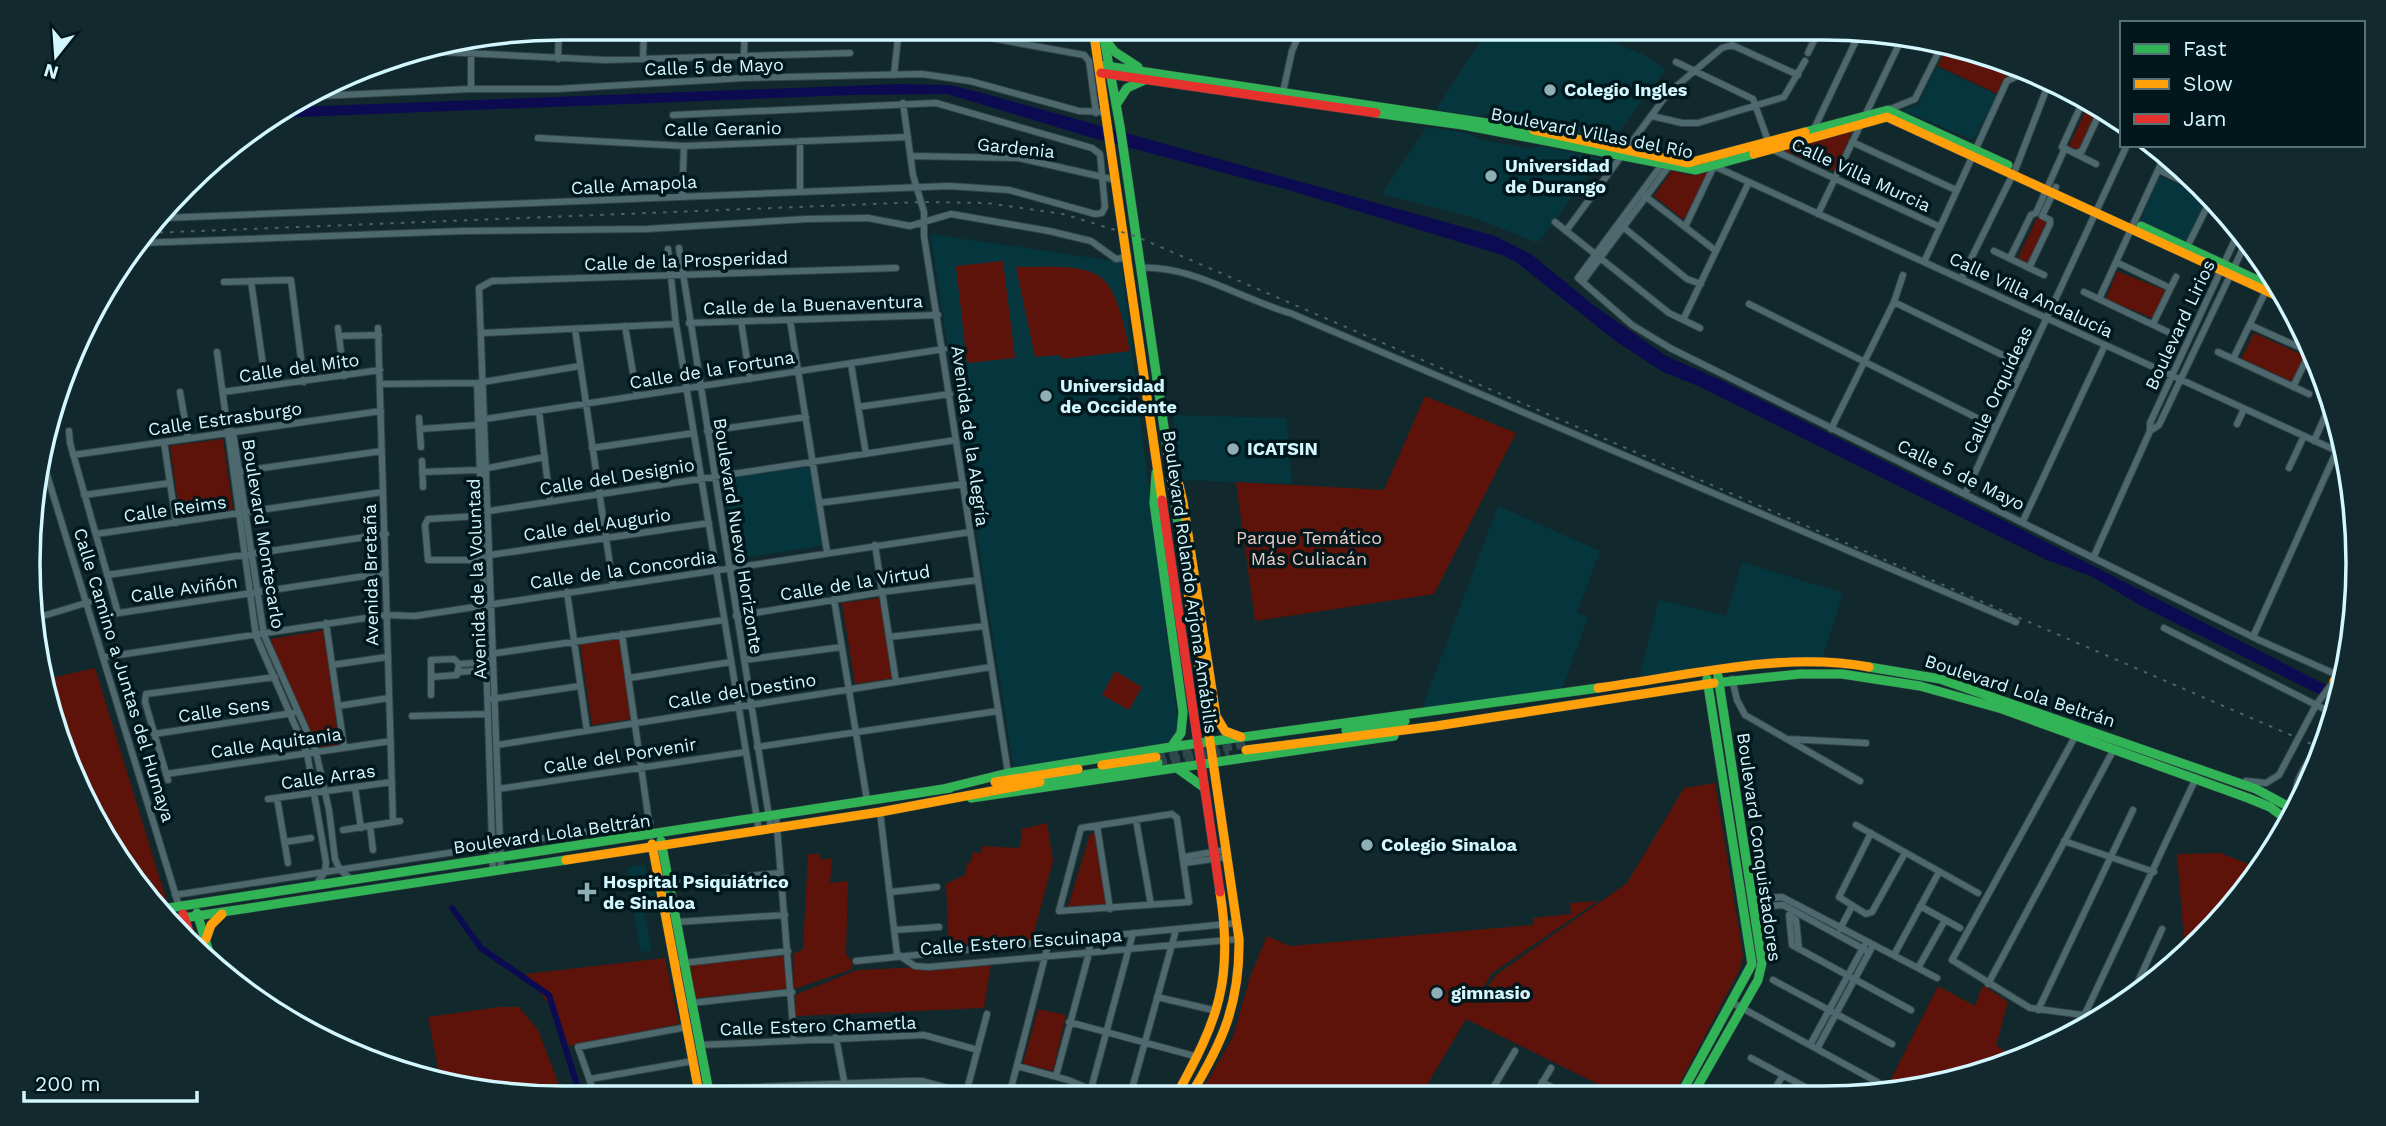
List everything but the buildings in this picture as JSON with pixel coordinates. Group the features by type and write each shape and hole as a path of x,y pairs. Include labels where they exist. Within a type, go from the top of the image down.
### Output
{"main road":[{"name":"Boulevard Rolando Arjona Amábilis","path":"1095,40 1100,69 1101,112 1108,123 1157,467 1203,745 1211,763 1239,939 1240,977 1236,1001 1224,1037 1196,1086"},
{"name":"Boulevard Rolando Arjona Amábilis","path":"1105,40 1120,126 1172,481 1203,745 1199,765 1226,925 1226,968 1217,1011 1198,1057 1182,1086"},
{"path":"1107,40 1115,52 1150,75 1127,88 1116,105"},
{"name":"Boulevard Villas del Río","path":"1100,69 1513,125 1624,153"},
{"name":"Boulevard Villas del Río","path":"1150,75 1624,153 1696,170 1713,162 1862,120 1888,110 1974,153"},
{"name":"Boulevard Villas del Río","path":"1862,120 1887,117 1974,153 2227,270 2264,282"},
{"name":"Boulevard Villas del Río","path":"2133,226 2187,247 2227,270"},
{"path":"1157,467 1154,503 1183,712 1181,733 1171,747"},
{"path":"1172,481 1179,485 1183,502 1216,716 1222,727 1245,746"},
{"name":"Boulevard Lola Beltrán","path":"1163,761 1171,747 1245,746 1436,726 1731,675 1811,674 1869,677 1940,691 2036,715 2211,773 2272,803 2281,814"},
{"name":"Boulevard Conquistadores","path":"1685,1086 1752,964 1748,904 1718,677"},
{"name":"Boulevard Lola Beltrán","path":"947,788 1008,773 1163,761 1199,765 1228,761 1245,746 1434,713 1707,679"},
{"name":"Boulevard Conquistadores","path":"1698,1086 1758,980 1762,963 1748,904 1707,679"},
{"name":"Boulevard Lola Beltrán","path":"2036,715 2076,735 2114,749 2285,807"},
{"path":"1163,761 1193,777 1203,788"},
{"name":"Boulevard Lola Beltrán","path":"170,908 317,883 496,858 653,830 757,820 947,788 1163,761"},
{"name":"Boulevard Lola Beltrán","path":"180,919 775,829 1163,761"},
{"path":"1215,789 1218,772 1228,761"},
{"path":"653,830 687,1003 700,1045 703,1086"},
{"path":"657,846 677,922 680,963"},
{"path":"195,903 208,946"},
{"path":"179,906 188,928"},
{"path":"206,941 211,925 225,912"},
{"path":"687,1003 687,1027 693,1061 701,1086"}],"street":[{"path":"558,40 558,59"},
{"path":"643,58 644,40"},
{"path":"743,78 745,40"},
{"path":"894,75 898,40"},
{"path":"1006,40 1065,50 1088,58 1101,112"},
{"path":"1283,92 1297,40"},
{"path":"1808,53 1814,41"},
{"path":"1813,133 1856,41"},
{"path":"1566,231 1677,83 1726,46 1798,75"},
{"path":"1818,214 1898,46"},
{"path":"456,51 558,59 850,53"},
{"path":"1888,110 1915,99 1937,53"},
{"path":"471,54 471,89"},
{"path":"1652,116 1689,124 1787,95 1805,61"},
{"path":"1676,62 1748,96 1758,105 1770,145"},
{"name":"Calle 5 de Mayo","path":"329,95 471,89 556,89 743,78 947,76 1079,111 1101,112"},
{"path":"1924,261 2008,79 2014,77"},
{"path":"1961,279 2014,171 2046,90"},
{"path":"673,115 904,103 944,104 1076,142 1100,154 1101,177"},
{"name":"Avenida de la Alegría","path":"904,103 915,187 922,202 1008,773"},
{"path":"2079,107 2062,143 2065,148 2096,164"},
{"path":"2074,153 2081,151 2097,118"},
{"name":"Calle Geranio","path":"538,138 684,146 908,136"},
{"path":"800,142 800,191"},
{"path":"1852,142 1956,190"},
{"name":"Calle Villa Murcia","path":"1770,145 1940,227"},
{"path":"682,197 684,146"},
{"name":"Calle Orquídeas","path":"1965,494 2126,147"},
{"path":"2039,214 2065,148"},
{"name":"Gardenia","path":"911,156 1019,158 1116,180"},
{"path":"1598,256 1668,162"},
{"path":"1685,227 1713,162"},
{"name":"Calle Villa Andalucía","path":"1713,162 1818,214 2333,449"},
{"path":"2099,299 2161,164"},
{"path":"2159,170 2178,179"},
{"name":"Calle Amapola","path":"170,218 915,187 997,188 1095,214 1102,213 1105,207 1101,177"},
{"path":"1683,320 1749,182"},
{"path":"1644,195 1716,251"},
{"path":"2187,247 2205,206"},
{"path":"2010,258 2031,215 2039,214 2050,223 2029,268"},
{"path":"150,243 463,231 647,229 807,219 868,219 910,226 925,224 936,216 961,215 1081,239 1091,242 1116,259 1128,257"},
{"path":"1555,222 1669,313 1700,328"},
{"path":"1621,225 1687,279 1701,284"},
{"name":"Boulevard Lirios","path":"2150,431 2160,425 2181,380 2227,270 2236,242"},
{"name":"Boulevard Nuevo Horizonte","path":"679,248 757,747 775,829 792,992 794,1039"},
{"name":"Boulevard Nuevo Horizonte","path":"668,249 676,324 759,831"},
{"name":"Boulevard Lirios","path":"2094,556 2172,375 2227,270 2241,249"},
{"path":"1994,251 2044,275"},
{"name":"Calle 5 de Mayo","path":"1598,256 1581,279 1651,338 2333,675"},
{"path":"2116,262 2170,288"},
{"name":"Calle de la Prosperidad","path":"479,288 492,281 896,268"},
{"path":"1140,268 1173,269 1260,304 1290,313 1691,485 1775,517 2016,622"},
{"path":"1831,429 1894,302 1903,275"},
{"path":"2152,324 2175,277"},
{"path":"224,282 288,279 293,287 295,330 304,382"},
{"path":"251,281 265,386"},
{"name":"Avenida de la Voluntad","path":"479,288 482,333 477,425 479,516 486,699 496,846"},
{"path":"2233,359 2267,288"},
{"path":"2084,292 2168,332"},
{"path":"1894,302 2025,366"},
{"path":"1749,304 1995,428"},
{"name":"Calle de la Buenaventura","path":"689,323 938,315"},
{"path":"790,320 827,552"},
{"path":"741,321 750,379"},
{"path":"482,333 676,324"},
{"path":"2250,325 2298,345"},
{"path":"625,326 637,396"},
{"path":"575,329 613,585"},
{"name":"Avenida Bretaña","path":"344,376 339,332 379,331 388,698 397,822 370,826"},
{"path":"2023,521 2105,345"},
{"name":"Calle de la Fortuna","path":"485,419 944,349"},
{"name":"Boulevard Montecarlo","path":"217,352 260,635 272,677 307,753 317,793 325,848 325,872"},
{"path":"2218,352 2309,394"},
{"path":"2293,387 2305,362"},
{"path":"850,364 866,454"},
{"name":"Calle del Mito","path":"380,384 480,382 580,366"},
{"name":"Calle del Mito","path":"223,392 380,370"},
{"name":"Avenida de la Voluntad","path":"480,382 485,419 496,698 497,870"},
{"path":"180,392 188,438"},
{"path":"858,407 950,394"},
{"path":"2237,425 2244,409"},
{"name":"Calle Estrasburgo","path":"73,455 381,411"},
{"path":"539,411 550,502"},
{"path":"707,431 806,417"},
{"path":"2314,441 2325,417"},
{"path":"419,418 421,447"},
{"path":"420,429 477,425 485,419"},
{"path":"69,431 73,455 107,575 247,552 386,534"},
{"path":"592,449 694,433"},
{"path":"2289,468 2304,436"},
{"name":"Calle del Designio","path":"489,511 957,440"},
{"path":"164,442 176,523"},
{"path":"235,472 382,451"},
{"path":"2253,637 2335,456"},
{"path":"422,472 478,470 545,457"},
{"path":"422,461 423,487"},
{"name":"Calle Camino a Juntas del Humaya","path":"48,476 89,602 179,906"},
{"path":"84,495 170,483"},
{"path":"819,503 964,484"},
{"name":"Calle Reims","path":"96,534 383,492"},
{"path":"479,516 428,519 425,525 428,561 481,560"},
{"name":"Calle del Augurio","path":"490,555 709,523"},
{"name":"Calle de la Concordia","path":"105,657 326,623 482,606 827,552 970,533"},
{"path":"875,545 896,681"},
{"name":"Calle Aviñón","path":"107,575 115,613 385,573"},
{"name":"Calle de la Virtud","path":"736,616 834,599 978,580"},
{"path":"567,592 587,731"},
{"path":"834,599 867,800"},
{"path":"43,616 89,602"},
{"path":"459,668 474,667 494,657 574,641 724,620"},
{"path":"326,623 344,747"},
{"path":"889,637 985,626"},
{"path":"2164,628 2325,709"},
{"path":"175,895 496,846 653,830 622,634"},
{"name":"Boulevard Montecarlo","path":"260,635 316,752 341,870"},
{"path":"744,660 842,647"},
{"path":"332,665 387,657"},
{"path":"430,695 431,660 454,659 459,668 456,676 431,677"},
{"path":"629,678 731,662"},
{"name":"Calle del Destino","path":"497,744 990,667"},
{"path":"1731,675 1742,711 1784,739 1860,781"},
{"path":"154,734 144,699 148,694 281,676"},
{"path":"486,699 580,686"},
{"path":"2211,773 2251,783 2274,779 2282,770 2317,704 2330,688"},
{"path":"338,706 388,698"},
{"path":"757,747 998,711"},
{"name":"Calle Sens","path":"154,734 298,712"},
{"path":"412,716 487,715"},
{"name":"Calle Aquitania","path":"154,734 167,777 391,741"},
{"path":"2076,735 1953,957 1956,964 1988,984 2038,1010 2084,1016 2154,873 2196,778"},
{"path":"1784,739 1866,743"},
{"path":"1988,984 2114,749"},
{"name":"Calle del Porvenir","path":"498,789 746,751"},
{"path":"750,779 762,777"},
{"name":"Calle Arras","path":"268,799 392,782"},
{"path":"355,788 362,828"},
{"path":"277,798 288,863"},
{"path":"2038,1010 2133,810"},
{"path":"856,961 897,954 880,812"},
{"path":"1171,814 1177,816 1190,901 1064,913 1058,909 1077,833 1084,827 1136,820 1171,814"},
{"path":"1136,820 1151,905"},
{"path":"1856,825 1978,894"},
{"path":"343,830 370,826 373,850"},
{"path":"1097,826 1110,909"},
{"path":"1871,834 1839,894 1840,899 1866,914 1872,912 1905,853"},
{"path":"285,842 311,838"},
{"path":"2064,841 2154,873"},
{"path":"325,848 334,845"},
{"path":"1184,860 1226,853"},
{"path":"341,870 350,878"},
{"path":"317,883 325,872"},
{"path":"1894,955 1939,872"},
{"path":"669,884 780,873"},
{"path":"891,892 937,887"},
{"path":"1748,904 1782,901 1937,978"},
{"path":"1839,931 1852,906"},
{"path":"1920,906 1960,928"},
{"path":"677,922 785,915"},
{"path":"1799,949 1796,919 1789,915 1790,943 1799,949 1911,1010"},
{"path":"1919,968 1945,920"},
{"name":"Calle Estero Escuinapa","path":"897,954 1237,923"},
{"path":"895,930 939,927"},
{"path":"2141,978 2162,929"},
{"path":"1133,1086 1175,930"},
{"path":"1839,931 1866,950"},
{"path":"1092,1086 1133,933"},
{"path":"1056,1076 1089,953 1090,937"},
{"name":"Calle Estero Escuinapa","path":"897,954 915,965 929,967 1239,939"},
{"path":"1012,1086 1049,941"},
{"path":"1813,1047 1870,943"},
{"path":"680,963 788,951"},
{"path":"1773,980 1892,1044"},
{"path":"687,1003 792,992"},
{"path":"1157,997 1217,1011"},
{"path":"1731,1002 1878,1083"},
{"path":"968,1086 987,1014"},
{"path":"1069,1022 1198,1057"},
{"path":"592,1086 578,1047 687,1027"},
{"name":"Calle Estero Chametla","path":"700,1045 924,1035 978,1050"},
{"path":"836,1037 845,1086"},
{"path":"1494,1086 1515,1051"},
{"path":"1751,1058 1803,1086"},
{"path":"590,1079 693,1061"},
{"path":"1017,1066 1083,1086"},
{"path":"1540,1086 1551,1068"},
{"path":"1777,1086 1783,1075"},
{"path":"806,1086 922,1081 939,1086"},
{"path":"1542,1082 1550,1086"}],"shaded area":[{"name":"Colegio Ingles","path":"1481,40 1607,40 1644,55 1666,69 1612,141 1551,129 1524,114 1495,113 1477,116 1436,110"},
{"path":"1937,67 1997,95 1973,140 1902,110 1918,105"},
{"path":"896,84 949,85 1495,236 1531,254 1592,304 1666,356 1725,382 2015,526 2331,687 2328,698 2143,607 2091,576 2047,560 1698,386 1663,372 1617,342 1516,262 1502,255 1292,191 1090,137 947,94 850,95 290,117 309,107"},
{"name":"Universidad de Durango","path":"1427,127 1467,133 1481,140 1529,148 1542,146 1600,158 1540,241 1535,242 1475,218 1382,194"},
{"path":"2159,176 2189,189 2205,206 2186,241 2141,221"},
{"name":"Universidad de Occidente","path":"930,234 1121,262 1180,742 1014,770"},
{"name":"ICATSIN","path":"1172,415 1286,418 1292,484 1183,480"},
{"path":"813,464 825,545 736,559 723,479"},
{"path":"1498,506 1600,551 1577,613 1588,617 1560,695 1420,714"},
{"path":"1742,562 1843,593 1821,662 1638,683 1659,600 1726,616"},
{"path":"645,865 646,876 651,876 654,896 641,898 652,950 640,952 627,867"}],"green space":[{"path":"1943,54 2009,75 2000,95 1938,66"},
{"path":"2086,111 2096,118 2080,151 2069,146"},
{"path":"1853,130 1835,171 1781,150"},
{"path":"1672,170 1688,175 1710,172 1684,220 1654,196"},
{"path":"2038,216 2050,222 2030,264 2018,258"},
{"path":"1003,261 1015,358 967,363 956,266"},
{"path":"1016,267 1067,267 1085,270 1098,276 1108,285 1117,301 1130,351 1061,359 1060,355 1035,357"},
{"path":"2117,271 2167,291 2155,319 2106,299"},
{"path":"2254,333 2302,355 2304,358 2293,382 2241,359"},
{"name":"Parque Temático Más Culiacán","path":"1425,396 1516,433 1434,594 1255,621 1236,482 1384,490"},
{"path":"223,439 233,509 180,518 170,446"},
{"path":"881,598 895,678 855,684 842,603"},
{"path":"325,630 339,746 316,748 271,647 271,639"},
{"path":"620,639 632,719 592,725 580,644"},
{"path":"95,668 167,902 128,853 94,794 68,731 53,678"},
{"path":"1115,671 1142,687 1129,710 1102,695"},
{"path":"1715,783 1743,955 1740,969 1678,1086 1602,1086 1466,1019 1426,1086 1205,1086 1233,1037 1250,977 1267,936 1290,946 1533,925 1533,918 1571,914 1570,903 1598,901 1492,973 1471,1010 1496,975 1627,883 1684,788"},
{"path":"1047,823 1053,861 1032,940 949,946 946,884 965,875 973,852 982,853 982,846 1020,848 1022,829"},
{"path":"1098,833 1108,907 1067,910 1090,834"},
{"path":"2220,853 2250,864 2216,908 2184,941 2177,854"},
{"path":"808,854 820,854 821,860 832,858 830,883 848,881 846,954 853,963 850,970 794,989 793,954 803,949"},
{"path":"786,956 788,989 694,998 688,965"},
{"path":"665,958 679,1024 569,1046 554,1010 525,974"},
{"path":"991,964 984,1008 796,1016 795,995 857,970"},
{"path":"1983,985 2008,1002 1996,1045 2006,1052 1958,1068 1890,1081 1938,986 1975,1006"},
{"path":"499,1007 519,1007 538,1030 559,1086 495,1081 439,1071 428,1017"},
{"path":"1038,1009 1066,1015 1053,1071 1023,1064"}],"waterway":[{"path":"452,908 481,948 549,995 577,1086"}],"tunnel":[{"path":"1156,757 1245,744"},
{"path":"1158,763 1229,752"}],"railway":[{"path":"158,233 922,202 987,203 1063,214 1135,236 2313,745"}],"traffic: fast":[{"path":"1104,40 1120,126 1186,578"},
{"path":"1106,41 1115,52 1138,67"},
{"path":"1099,65 1534,130"},
{"path":"1116,105 1127,88 1145,80"},
{"path":"1805,132 1888,110 2008,165"},
{"path":"1376,113 1463,125 1696,170 1754,154"},
{"path":"2141,226 2264,283"},
{"path":"1156,473 1154,503 1183,712 1181,733 1171,747"},
{"path":"1869,667 1940,679 2256,789 2286,805"},
{"path":"1714,683 1800,674 1842,674 1920,686 2002,709 2248,798 2270,807 2281,815"},
{"path":"1698,1086 1758,980 1762,963 1718,676"},
{"path":"1685,1086 1752,964 1707,679"},
{"path":"947,788 1008,773 1171,747 1598,688"},
{"path":"1346,730 1405,721"},
{"path":"971,798 1394,736"},
{"path":"1040,782 1158,763"},
{"path":"1177,768 1202,786"},
{"path":"170,908 950,788"},
{"path":"661,841 708,1086"},
{"path":"180,919 566,860"},
{"path":"197,913 207,946"}],"traffic: slow":[{"path":"1095,40 1162,500"},
{"path":"1754,154 1887,117 2270,293"},
{"path":"1534,130 1688,163 1805,132"},
{"path":"1172,481 1179,485 1183,502 1216,716 1225,731 1241,737"},
{"path":"1186,578 1239,939 1239,962 1233,1003 1212,1058 1196,1086"},
{"path":"1598,688 1768,663 1836,663 1869,667"},
{"path":"1246,750 1436,726 1714,683"},
{"path":"1102,765 1156,757"},
{"path":"995,782 1078,769"},
{"path":"566,860 880,812 1040,782"},
{"path":"652,844 698,1086"},
{"path":"1182,1086 1203,1044 1219,998 1225,950 1220,892"},
{"path":"206,939 211,925 222,914"}],"traffic: jam":[{"path":"1101,73 1376,113"},
{"path":"1162,500 1220,892"},
{"path":"183,914 187,927"}],"place":[{"name":"Colegio Ingles","path":"1550,90"},
{"name":"Universidad de Durango","path":"1491,176"},
{"name":"Universidad de Occidente","path":"1046,396"},
{"name":"ICATSIN","path":"1233,449"},
{"name":"Colegio Sinaloa","path":"1367,845"},
{"name":"Hospital Psiquiátrico de Sinaloa","path":"587,892"},
{"name":"gimnasio","path":"1437,993"}]}
